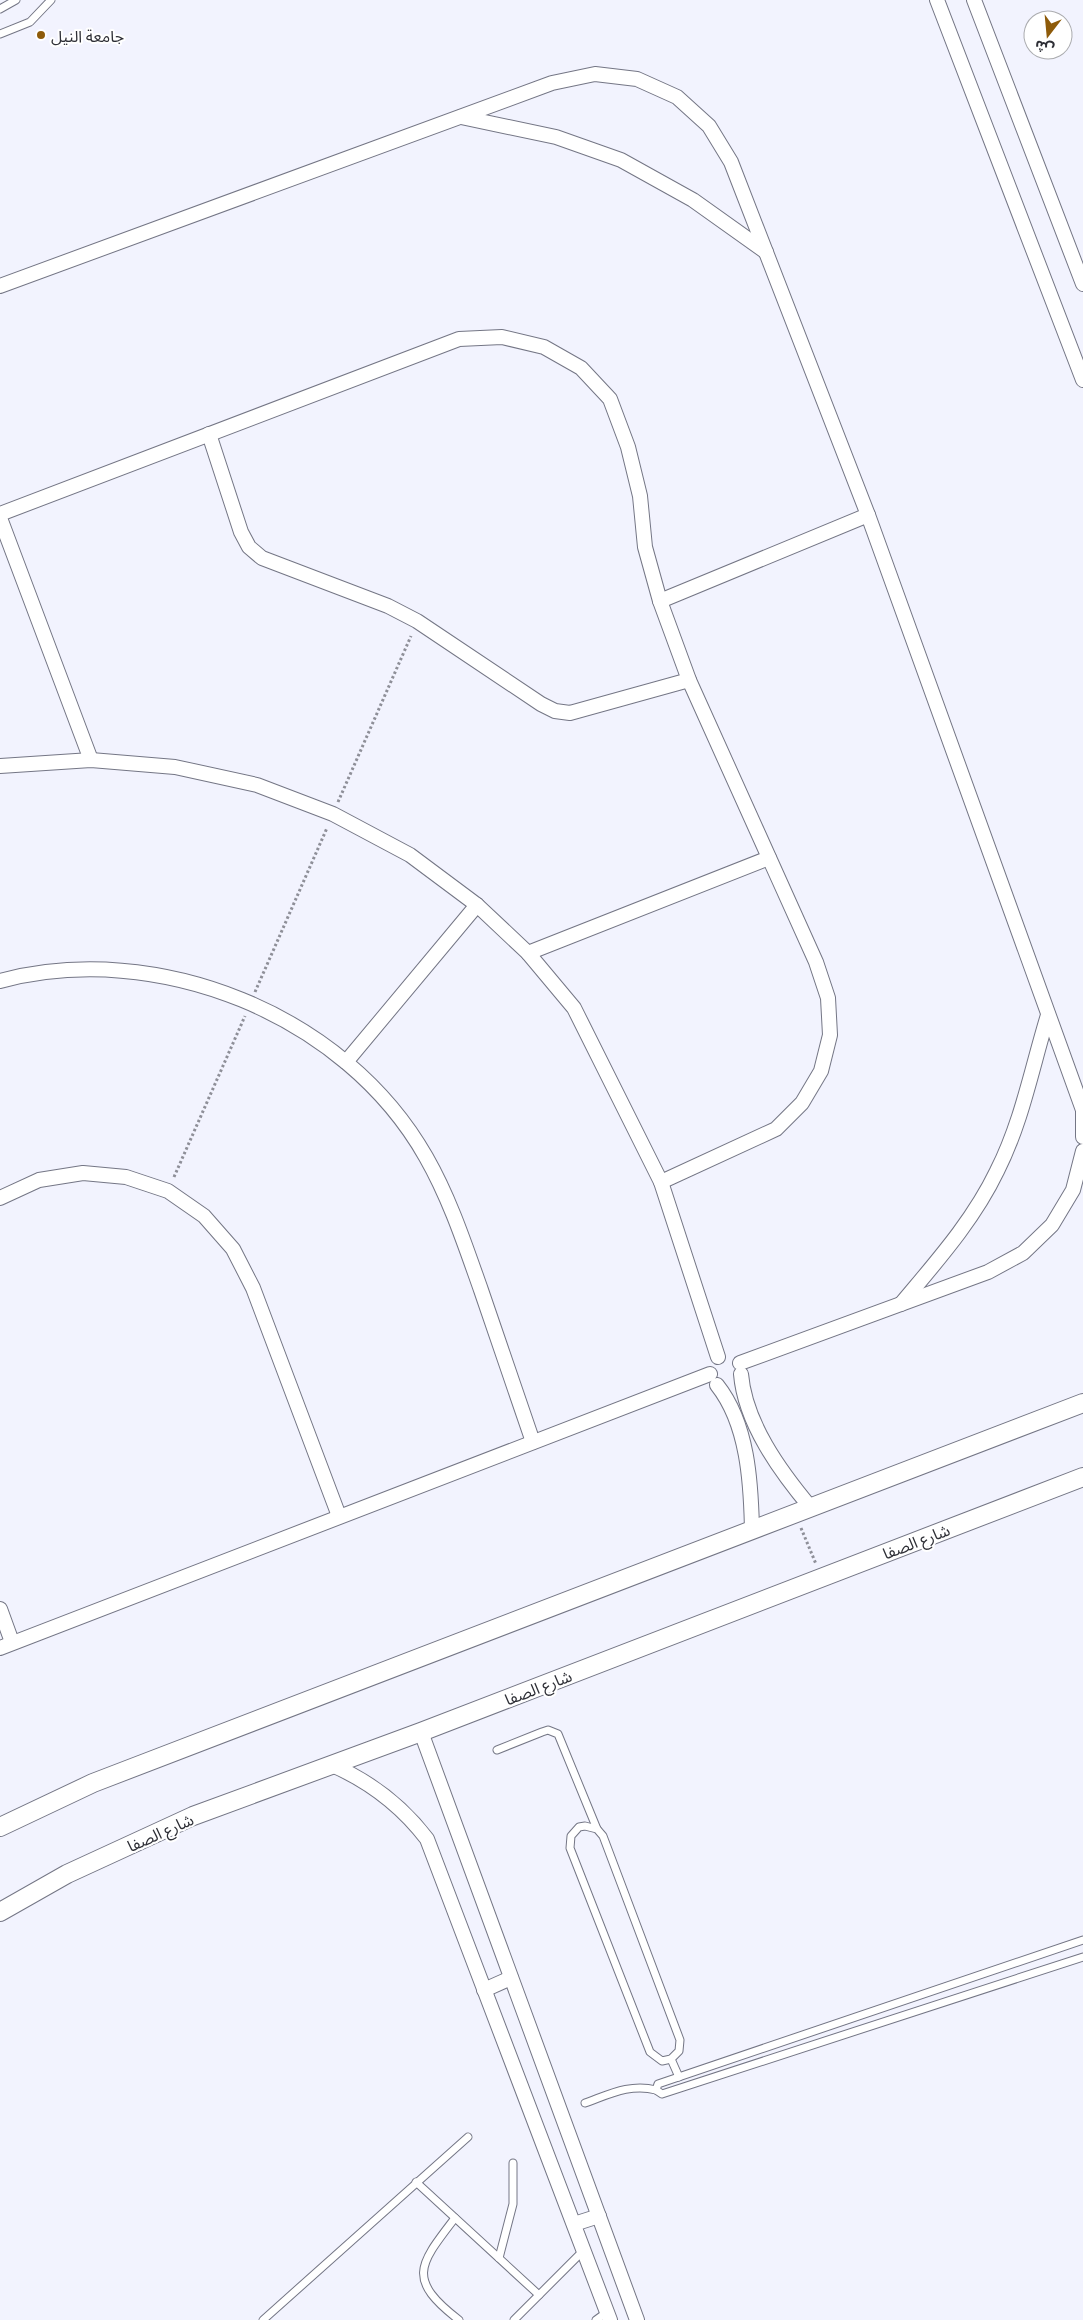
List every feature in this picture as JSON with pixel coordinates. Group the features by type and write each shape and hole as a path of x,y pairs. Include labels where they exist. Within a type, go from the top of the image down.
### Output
{"street":[{"path":"937,0 1083,380"},
{"path":"974,0 1083,284"},
{"path":"0,286 552,83 594,74 637,79 677,97 709,126 731,162 868,515 1082,1110 1083,1137"},
{"path":"460,117 556,138 621,160 694,200 766,252"},
{"path":"0,514 459,339 502,337 544,347 581,368 610,400 628,447 640,496 645,547 660,601 688,680 816,962 828,998 830,1035 821,1071 802,1104 776,1129 661,1182"},
{"path":"209,434 241,532 249,547 262,558 388,606 418,621 525,694 555,711 570,713 585,710 688,680"},
{"path":"660,601 868,515"},
{"path":"0,518 91,760"},
{"path":"0,766 91,760 175,766 257,785 333,814 410,855 478,905 528,953 574,1008 661,1182 718,1356"},
{"path":"528,953 769,858"},
{"path":"346,1062 478,905"},
{"path":"0,981 19,976 78,969 137,971 195,983 251,1002 300,1029 346,1062 389,1106 425,1156 449,1203 533,1442"},
{"path":"901,1304 965,1225 998,1170 1021,1111 1048,1015"},
{"path":"741,1369 901,1304 988,1272 1023,1253 1052,1224 1073,1190 1083,1151"},
{"path":"0,1198 39,1180 82,1173 126,1177 168,1192 204,1216 233,1249 253,1288 339,1516"},
{"path":"752,1530 750,1475 746,1457 730,1405 713,1379 711,1364 718,1356 728,1355 737,1359 741,1369 745,1396 766,1446 787,1479 803,1511"},
{"path":"713,1379 722,1387 732,1386 740,1379 741,1369"},
{"path":"0,1609 6,1645 533,1442 713,1379"},
{"path":"0,1827 93,1783 1083,1403"},
{"name":"شارع الصفا","path":"0,1912 67,1874 193,1816 421,1732 1083,1477"},
{"path":"421,1732 637,2320"},
{"path":"332,1765 385,1795 410,1818 427,1839 584,2251 604,2317"},
{"path":"484,1990 511,1978"},
{"path":"574,2224 599,2216"}],"lane":[{"path":"0,8 16,0"},
{"path":"0,34 30,22 51,0"},
{"path":"497,1750 548,1730 558,1734 597,1829 603,1836 680,2040 679,2051 671,2059 657,2059 650,2052 570,1848 571,1836 579,1827 591,1826 597,1829"},
{"path":"656,2090 658,2084 1083,1940"},
{"path":"585,2103 627,2088 637,2087 656,2090 662,2094 1083,1957"},
{"path":"880,2009 885,2022"},
{"path":"671,2059 679,2077"},
{"path":"726,2061 730,2073"},
{"path":"263,2320 468,2137"},
{"path":"499,2258 513,2204 513,2163"},
{"path":"416,2182 539,2295"},
{"path":"455,2218 425,2260 423,2272 428,2290 444,2308 459,2320"},
{"path":"514,2320 584,2251"}],"path":[{"path":"168,1192 418,621"},
{"path":"803,1511 822,1578"}],"place":[{"name":"جامعة النيل","path":"41,35"}]}
